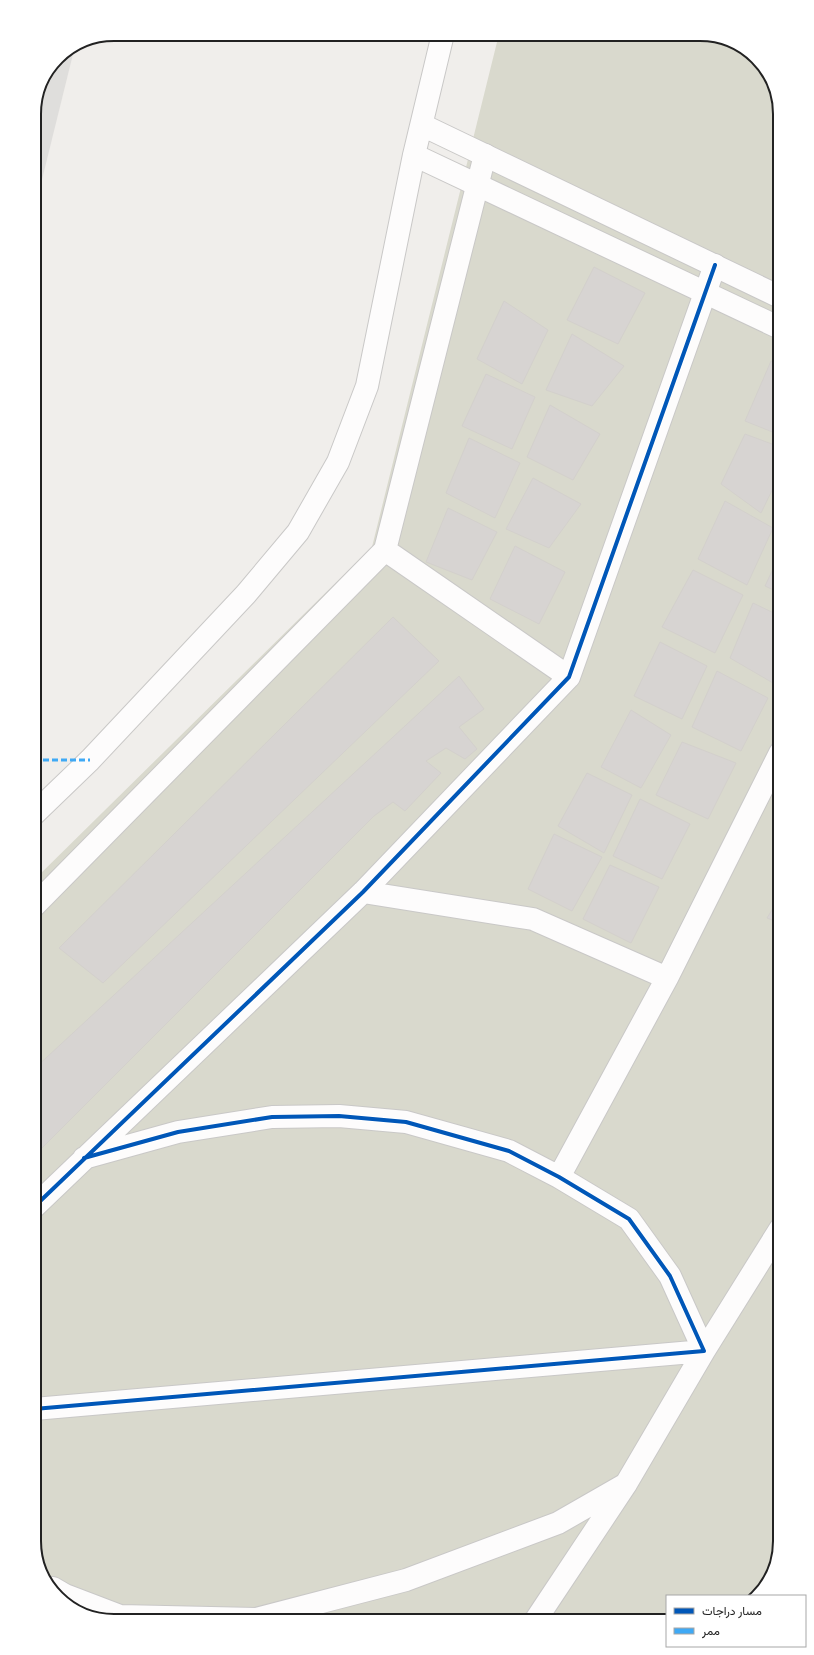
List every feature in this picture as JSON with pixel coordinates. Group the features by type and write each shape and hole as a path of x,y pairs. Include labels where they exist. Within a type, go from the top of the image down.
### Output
{"street":[{"path":"41,807 90,760 246,594 298,532 338,462 367,386 414,155 441,41"},
{"path":"422,125 773,294"},
{"path":"414,155 773,325"},
{"path":"41,899 385,550 476,184 485,155"},
{"path":"41,1200 363,892 569,677 715,266"},
{"path":"385,550 569,677"},
{"path":"559,1177 667,978 773,767"},
{"path":"363,892 533,920 667,978"},
{"path":"84,1158 178,1132 272,1117 339,1116 406,1122 509,1151 559,1177 629,1219 670,1276 704,1351"},
{"path":"543,1614 626,1484 704,1351 773,1240"},
{"path":"41,1409 704,1351"},
{"path":"278,1614 406,1580 558,1523 626,1484"},
{"path":"64,1594 115,1614"}],"shaded area":[{"path":"497,41 705,41 714,42 728,47 752,62 763,78 771,95 773,114 773,1541 771,1560 761,1581 749,1595 666,1595 666,1614 109,1614 100,1613 82,1606 62,1593 51,1577 45,1564 42,1555 41,1541 41,873 372,547"},
{"path":"73,54 41,184 41,109 43,95 53,74 62,62"}],"building":[{"path":"594,267 645,293 618,344 567,320"},
{"path":"504,301 548,330 522,384 477,359"},
{"path":"572,334 624,366 592,406 546,390"},
{"path":"771,361 773,362 773,432 745,421"},
{"path":"486,374 535,397 512,449 462,426"},
{"path":"550,405 600,434 573,480 527,457"},
{"path":"745,434 773,444 773,488 761,513 721,484"},
{"path":"469,438 520,463 495,518 446,493"},
{"path":"533,478 581,504 549,548 506,529"},
{"path":"725,501 773,528 747,585 698,559"},
{"path":"448,508 497,532 472,580 426,562"},
{"path":"515,546 565,572 539,624 490,599"},
{"path":"773,569 773,590 765,586"},
{"path":"693,570 743,595 715,653 662,627"},
{"path":"753,603 773,613 773,683 730,658"},
{"path":"393,617 439,661 103,983 59,948"},
{"path":"660,642 707,666 682,719 634,696"},
{"path":"717,671 768,698 741,751 692,727"},
{"path":"459,676 484,709 459,727 477,749 465,759 446,748 426,761 441,773 405,811 393,802 374,816 41,1149 41,1063"},
{"path":"631,710 671,735 641,788 601,767"},
{"path":"682,742 736,763 708,819 656,795"},
{"path":"587,773 632,795 604,853 558,826"},
{"path":"640,799 690,824 662,879 613,856"},
{"path":"554,834 602,857 572,911 528,889"},
{"path":"610,865 659,887 631,943 583,919"},
{"path":"773,908 773,920 767,918"}],"marked path":[{"path":"41,760 90,760"}],"cycle path":[{"path":"41,1200 363,892 569,677 715,265"},
{"path":"41,1408 704,1351 670,1276 629,1219 559,1177 509,1151 406,1122 339,1116 272,1117 178,1132 84,1158"}]}
